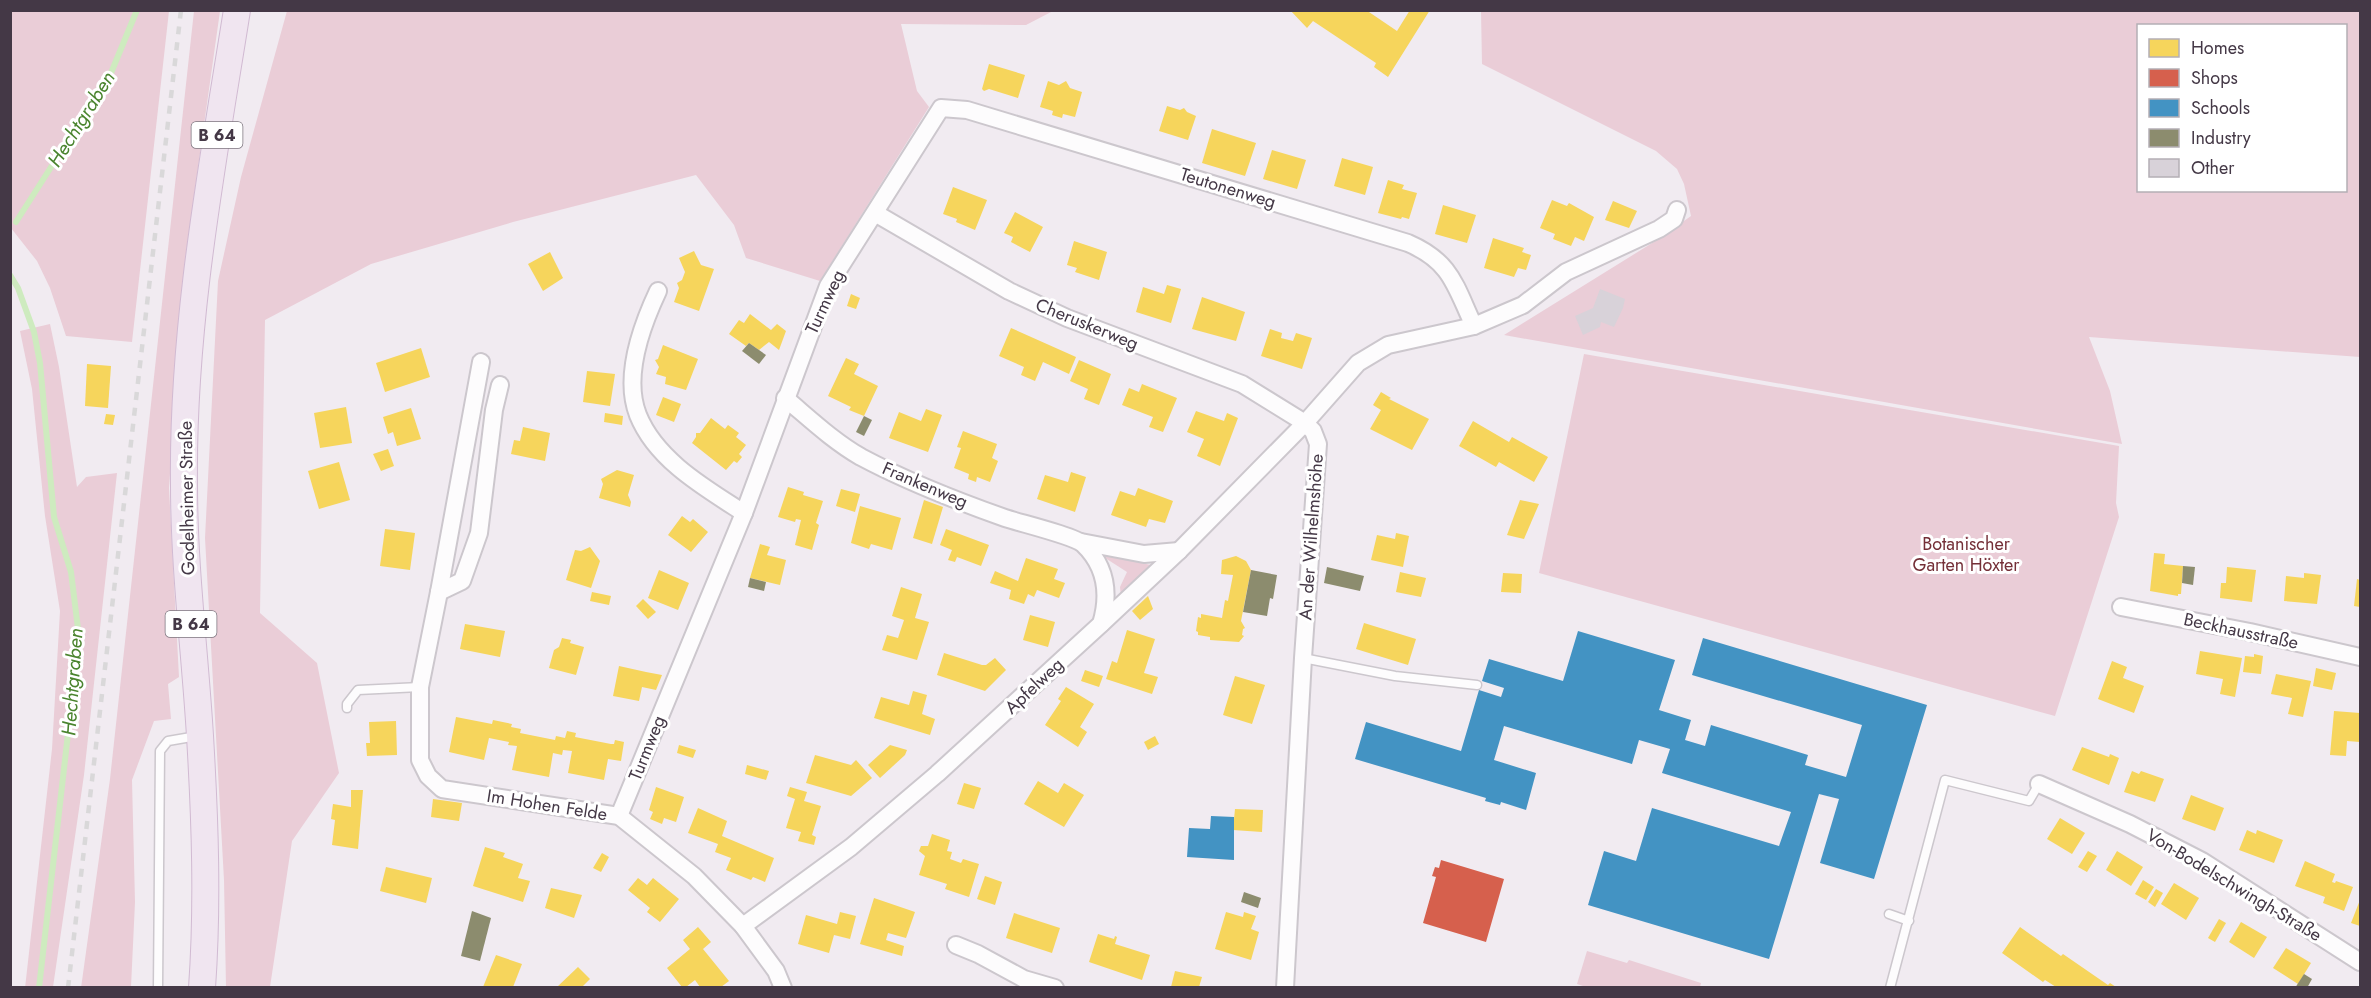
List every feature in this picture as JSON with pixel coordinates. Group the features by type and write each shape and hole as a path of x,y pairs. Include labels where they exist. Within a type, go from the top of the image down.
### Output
{"main road":[{"name":"Godelheimer Straße","path":"202,987 206,849 184,507 185,418 197,274 237,10"}],"street":[{"name":"Turmweg","path":"619,816 744,513 828,286 941,108"},
{"name":"Teutonenweg","path":"941,108 967,110 1408,243 1438,259 1458,290 1474,326"},
{"path":"1305,423 1358,363 1388,345 1474,326 1523,305 1566,272 1659,229 1674,219 1677,210"},
{"name":"Cheruskerweg","path":"875,213 1009,291 1067,318 1242,384 1305,423"},
{"path":"658,291 642,328 635,361 633,388 638,414 658,446 690,476 744,513"},
{"name":"Im Hohen Felde","path":"481,362 420,687 420,760 428,776 442,789 619,816 694,876 743,926 776,971 783,987"},
{"path":"439,592 462,581 479,533 494,410 500,385"},
{"name":"Frankenweg","path":"785,398 828,434 860,456 917,483 1005,518 1081,542 1144,554 1179,551"},
{"name":"Apfelweg","path":"743,926 851,848 937,774 1179,551 1305,423"},
{"name":"An der Wilhelmshöhe","path":"1285,987 1303,658 1318,444 1314,430 1305,423"},
{"path":"1081,542 1095,558 1106,585 1107,604 1101,624"},
{"name":"Beckhausstraße","path":"2121,607 2250,632 2361,657"},
{"name":"Von-Bodelschwingh-Straße","path":"2039,784 2130,824 2202,861 2361,962"},
{"path":"956,945 1024,979 1054,987"}],"lane":[{"path":"1303,658 1395,676 1477,685"},
{"path":"348,708 347,704 358,690 420,687"},
{"path":"158,987 160,751 168,741 200,736"},
{"path":"1890,987 1910,921 1945,780 2029,801 2039,784"},
{"path":"1889,914 1910,921"}],"green space":[{"path":"10,11 169,11 132,342 66,336 50,288 37,261 11,228"},
{"path":"194,11 220,11 185,260 169,488 179,677 168,684 171,719 154,721 132,780 135,902 131,987 81,988 110,779"},
{"path":"287,11 1053,11 1026,25 901,24 917,91 929,107 820,281 746,258 734,225 696,175 513,222 371,264 265,320 260,613 317,663 339,773 292,841 270,987 226,987 224,880 205,538 218,281 241,177"},
{"path":"1481,11 2360,11 2360,357 2089,337 2110,391 2122,444 1504,335 1657,240 1691,216 1684,184 1677,169 1656,151 1482,64"},
{"path":"50,324 59,367 77,487 86,477 117,473 84,775 53,987 25,988 52,749 60,611 45,516 32,389 20,331"},
{"name":"Botanischer Garten Höxter","path":"1584,354 2119,446 2116,503 2119,517 2055,716 1539,573"},
{"path":"1099,554 1165,568 1122,607 1120,587 1127,572"},
{"path":"1587,951 1627,963 1629,960 1701,983 1700,987 1589,988 1577,984"}],"building: Homes":[{"path":"1290,10 1366,10 1397,31 1410,10 1430,10 1388,77 1374,67 1376,63 1313,21 1307,28"},
{"path":"989,64 1025,75 1018,98 982,89"},
{"path":"1048,81 1059,85 1066,81 1070,88 1082,92 1075,117 1063,114 1062,118 1052,115 1053,111 1040,107"},
{"path":"1167,106 1180,110 1184,108 1196,116 1188,140 1159,131"},
{"path":"1212,129 1256,143 1245,176 1202,163"},
{"path":"1272,150 1306,160 1297,189 1263,179"},
{"path":"1342,158 1373,167 1365,195 1334,186"},
{"path":"1388,180 1404,185 1402,189 1417,193 1409,219 1378,213"},
{"path":"953,187 987,200 975,230 943,214"},
{"path":"1552,200 1567,206 1569,203 1594,217 1584,241 1575,237 1571,246 1553,239 1555,234 1540,228"},
{"path":"1613,201 1637,211 1629,228 1605,220"},
{"path":"1443,205 1476,215 1467,243 1435,234"},
{"path":"1015,212 1043,227 1030,252 1011,242 1013,237 1004,233"},
{"path":"1493,238 1524,248 1522,252 1531,255 1526,270 1518,268 1514,277 1484,268"},
{"path":"1074,241 1107,252 1099,280 1075,272 1077,268 1067,265"},
{"path":"694,251 701,265 714,269 699,311 674,302 679,288 677,283 682,280 685,272 679,258"},
{"path":"550,252 563,278 543,291 528,264"},
{"path":"1167,285 1181,289 1171,323 1136,312 1143,287 1164,294"},
{"path":"851,294 860,298 856,309 847,306"},
{"path":"1202,297 1245,312 1236,341 1192,329"},
{"path":"750,314 771,330 777,324 786,331 779,350 769,342 759,350 749,343 746,346 729,334 739,320 744,323"},
{"path":"1011,328 1076,357 1069,374 1043,362 1035,381 1021,375 1024,367 999,356"},
{"path":"1270,329 1282,333 1281,338 1293,341 1296,333 1312,338 1302,369 1261,356"},
{"path":"663,345 698,359 686,390 665,384 666,377 656,374 659,367 655,360 658,359"},
{"path":"421,348 430,377 385,392 376,363"},
{"path":"846,358 859,364 854,374 878,386 864,416 849,410 851,407 828,396"},
{"path":"1079,360 1111,374 1099,405 1084,399 1088,389 1070,381"},
{"path":"87,364 111,366 108,408 85,406"},
{"path":"587,371 615,374 610,406 583,402"},
{"path":"1142,384 1177,398 1163,432 1149,427 1153,417 1122,405 1129,388 1139,392"},
{"path":"1381,392 1391,398 1389,399 1429,419 1412,450 1370,429 1381,410 1373,405"},
{"path":"663,397 681,404 674,422 656,415"},
{"path":"346,407 352,443 320,448 314,413"},
{"path":"411,408 421,439 397,446 393,432 388,434 383,417"},
{"path":"926,409 942,415 928,452 889,438 899,412 921,421"},
{"path":"1196,411 1224,421 1227,413 1238,418 1220,466 1197,456 1204,439 1187,432"},
{"path":"605,413 623,416 622,425 604,422"},
{"path":"106,414 115,415 113,425 104,424"},
{"path":"711,418 725,429 728,425 739,433 736,437 746,445 739,454 742,457 737,463 734,461 726,470 692,443 696,433 700,433"},
{"path":"1473,421 1509,442 1512,437 1548,457 1534,482 1499,462 1496,467 1459,446"},
{"path":"523,427 550,433 545,461 511,454 514,440 520,441"},
{"path":"963,431 997,444 992,458 998,461 990,482 977,477 976,482 968,479 969,474 954,468 961,448 957,447"},
{"path":"388,449 394,466 381,471 373,454"},
{"path":"339,462 350,500 319,509 308,471"},
{"path":"617,470 634,475 628,495 631,502 630,507 599,498 603,484 601,479"},
{"path":"1071,472 1086,477 1075,512 1037,499 1045,475 1068,482"},
{"path":"788,487 804,492 803,495 823,501 816,523 819,525 812,550 795,545 801,520 796,519 795,522 778,517"},
{"path":"1138,488 1173,501 1165,523 1149,519 1146,527 1111,515 1120,491 1135,496"},
{"path":"841,489 860,494 855,512 836,506"},
{"path":"924,500 943,507 932,544 913,538"},
{"path":"1520,500 1539,504 1524,539 1507,535"},
{"path":"860,506 901,518 892,550 871,544 869,549 851,543"},
{"path":"682,516 690,522 693,519 708,532 691,552 668,535"},
{"path":"385,529 415,533 410,570 380,566"},
{"path":"946,529 989,545 981,566 957,557 955,562 948,560 952,550 940,545"},
{"path":"1396,533 1409,536 1403,567 1371,560 1377,535 1395,539"},
{"path":"760,544 770,547 767,555 786,560 780,585 750,578"},
{"path":"590,547 600,561 591,588 566,580 575,550 581,551"},
{"path":"2154,553 2165,554 2164,564 2183,566 2181,594 2178,596 2150,591"},
{"path":"1236,556 1246,561 1251,570 1241,621 1245,628 1242,635 1244,636 1239,642 1210,640 1210,637 1198,635 1196,631 1198,617 1201,618 1201,614 1222,618 1233,575 1221,574 1222,560"},
{"path":"1026,558 1058,569 1054,579 1065,583 1059,598 1037,590 1034,597 1028,594 1024,604 1009,599 1011,590 990,583 995,571 1018,581"},
{"path":"2227,567 2256,570 2252,602 2220,598 2221,583 2226,583"},
{"path":"659,570 689,583 678,610 648,598"},
{"path":"1400,572 1426,578 1421,597 1396,592"},
{"path":"1503,573 1522,574 1521,593 1501,592"},
{"path":"2304,573 2321,575 2317,604 2284,601 2286,576 2304,578"},
{"path":"2357,579 2360,580 2360,607 2354,606"},
{"path":"901,587 922,594 915,618 929,622 917,660 882,650 887,635 898,638 904,620 892,616"},
{"path":"592,592 611,596 609,605 590,601"},
{"path":"1148,596 1153,609 1140,620 1132,611"},
{"path":"643,599 656,612 648,619 636,606"},
{"path":"1030,615 1055,622 1048,647 1023,640"},
{"path":"1364,623 1416,639 1408,665 1356,649"},
{"path":"465,624 505,631 500,657 460,649"},
{"path":"1127,630 1155,639 1144,673 1158,677 1152,694 1106,679 1112,661 1117,663"},
{"path":"562,638 584,647 576,675 549,668 554,650 559,647"},
{"path":"2200,651 2242,658 2235,697 2220,694 2223,679 2196,674"},
{"path":"944,653 982,665 986,665 995,658 1006,670 985,691 937,675"},
{"path":"2254,654 2263,656 2261,674 2243,672 2245,656 2254,657"},
{"path":"2112,661 2127,667 2123,678 2144,686 2134,713 2098,699"},
{"path":"619,666 662,675 656,690 642,687 639,701 613,696"},
{"path":"2316,668 2336,673 2332,690 2313,686"},
{"path":"1085,670 1103,676 1099,687 1081,681"},
{"path":"2276,674 2311,681 2303,717 2288,714 2292,698 2271,694"},
{"path":"1235,676 1265,685 1252,724 1223,715"},
{"path":"1066,687 1094,704 1080,727 1087,732 1078,747 1045,725 1061,701 1058,699"},
{"path":"913,691 927,695 922,714 935,719 930,735 874,718 881,697 909,705"},
{"path":"2334,711 2360,713 2360,742 2347,741 2346,756 2330,755"},
{"path":"456,717 492,724 493,720 512,724 511,727 521,729 520,733 555,740 556,736 565,738 567,731 576,733 575,737 611,744 614,744 615,740 624,742 621,761 608,759 604,780 568,773 572,751 563,750 562,755 553,753 549,777 512,770 517,746 508,745 509,742 489,738 484,760 449,752"},
{"path":"396,721 397,755 367,756 366,743 370,743 369,722"},
{"path":"1155,736 1159,744 1148,750 1144,742"},
{"path":"679,745 696,750 693,758 677,753"},
{"path":"890,745 907,750 905,755 880,778 868,765"},
{"path":"2082,747 2109,757 2110,754 2119,758 2109,785 2072,770"},
{"path":"815,755 851,765 856,760 872,778 851,796 806,783"},
{"path":"747,765 769,771 766,780 745,774"},
{"path":"2132,771 2139,774 2141,771 2164,779 2155,802 2124,792"},
{"path":"1038,781 1058,793 1064,783 1084,795 1064,827 1024,804"},
{"path":"964,783 981,788 974,809 957,804"},
{"path":"656,787 684,797 676,822 664,818 662,824 650,819 653,812 649,810"},
{"path":"790,787 807,792 804,801 821,806 812,835 816,837 814,845 798,841 801,832 786,828 795,799 787,796"},
{"path":"351,790 363,790 358,849 332,845 335,820 331,819 333,804 351,807"},
{"path":"2191,795 2224,808 2215,831 2182,819"},
{"path":"433,799 462,803 459,821 431,817"},
{"path":"698,808 727,821 722,836 774,858 765,882 753,877 751,880 726,870 731,858 715,852 718,844 688,833"},
{"path":"1235,809 1263,810 1262,832 1233,830"},
{"path":"2060,818 2085,833 2072,854 2047,839"},
{"path":"2247,830 2256,834 2257,830 2283,840 2274,863 2239,850"},
{"path":"932,834 950,840 947,851 952,852 950,859 961,863 963,859 979,864 969,897 945,889 947,884 919,875 925,856 919,851 921,846 928,846"},
{"path":"485,847 505,853 503,857 523,864 518,878 530,881 523,902 473,886"},
{"path":"2088,851 2097,856 2087,872 2078,867"},
{"path":"2117,851 2143,867 2131,886 2106,870"},
{"path":"602,853 609,857 601,872 593,868"},
{"path":"2305,861 2335,874 2332,882 2336,881 2353,887 2344,911 2323,903 2325,897 2295,886"},
{"path":"386,867 432,878 426,903 380,891"},
{"path":"985,876 1002,882 995,905 977,899"},
{"path":"638,878 647,885 653,878 679,899 660,922 647,912 650,908 628,890"},
{"path":"2143,880 2154,887 2146,900 2135,894"},
{"path":"2174,883 2199,898 2186,920 2161,904"},
{"path":"551,888 582,895 574,918 545,908"},
{"path":"2156,889 2163,893 2155,907 2148,902"},
{"path":"874,898 915,912 906,938 888,933 886,940 904,946 902,956 860,944"},
{"path":"2360,900 2360,926 2351,923"},
{"path":"840,912 856,916 850,939 834,935 829,953 798,944 806,915 837,924"},
{"path":"1226,912 1243,917 1244,912 1256,916 1251,929 1259,932 1251,960 1215,949"},
{"path":"1014,913 1060,928 1052,953 1006,938"},
{"path":"2219,919 2226,923 2215,942 2208,938"},
{"path":"2241,922 2267,937 2254,958 2229,942"},
{"path":"698,927 711,942 703,949 729,981 721,987 700,987 695,980 686,987 682,987 667,968 690,949 683,940"},
{"path":"2020,927 2061,956 2063,954 2108,985 2110,983 2116,987 2056,987 2045,980 2043,982 2002,953"},
{"path":"1098,934 1114,939 1115,936 1117,937 1115,944 1150,955 1142,980 1089,962"},
{"path":"2286,948 2311,963 2298,984 2273,968"},
{"path":"496,955 522,964 513,987 483,987"},
{"path":"578,967 590,979 582,987 557,987"},
{"path":"1175,971 1202,977 1199,987 1171,987"}],"building: Shops":[{"path":"1441,860 1504,879 1486,942 1423,923 1436,877 1432,876 1435,867 1439,868"}],"building: Schools":[{"path":"1578,631 1675,660 1659,710 1691,720 1685,740 1705,746 1711,725 1808,755 1805,765 1846,777 1862,725 1692,675 1703,638 1927,705 1874,879 1820,863 1839,799 1819,794 1769,959 1588,905 1604,851 1636,861 1652,808 1779,846 1791,812 1662,773 1670,749 1639,740 1632,764 1504,726 1494,760 1536,773 1526,810 1501,802 1500,805 1485,801 1486,798 1355,759 1366,722 1461,751 1479,690 1501,697 1504,688 1482,681 1489,659 1563,681"},
{"path":"1211,816 1234,817 1234,860 1187,857 1189,828 1210,829"}],"building: Industry":[{"path":"749,343 766,355 759,364 742,351"},
{"path":"864,416 872,420 864,436 856,432"},
{"path":"2183,566 2195,567 2193,585 2182,583"},
{"path":"1327,567 1364,576 1360,591 1324,583"},
{"path":"1251,570 1277,575 1273,599 1270,598 1267,616 1243,612"},
{"path":"750,578 766,582 764,591 748,587"},
{"path":"1244,892 1261,898 1258,908 1241,902"},
{"path":"472,911 491,918 480,961 461,956"},
{"path":"2304,974 2312,979 2307,988 2295,988"}],"building: Other":[{"path":"1600,289 1625,299 1623,308 1614,327 1601,322 1600,327 1583,335 1575,316 1593,308"}],"waterway":[{"name":"Hechtgraben","path":"16,222 111,73 137,10"},
{"name":"Hechtgraben","path":"10,275 18,288 34,332 40,363 54,517 71,572 79,637 39,988"}],"railway":[{"path":"68,988 181,10"}]}
